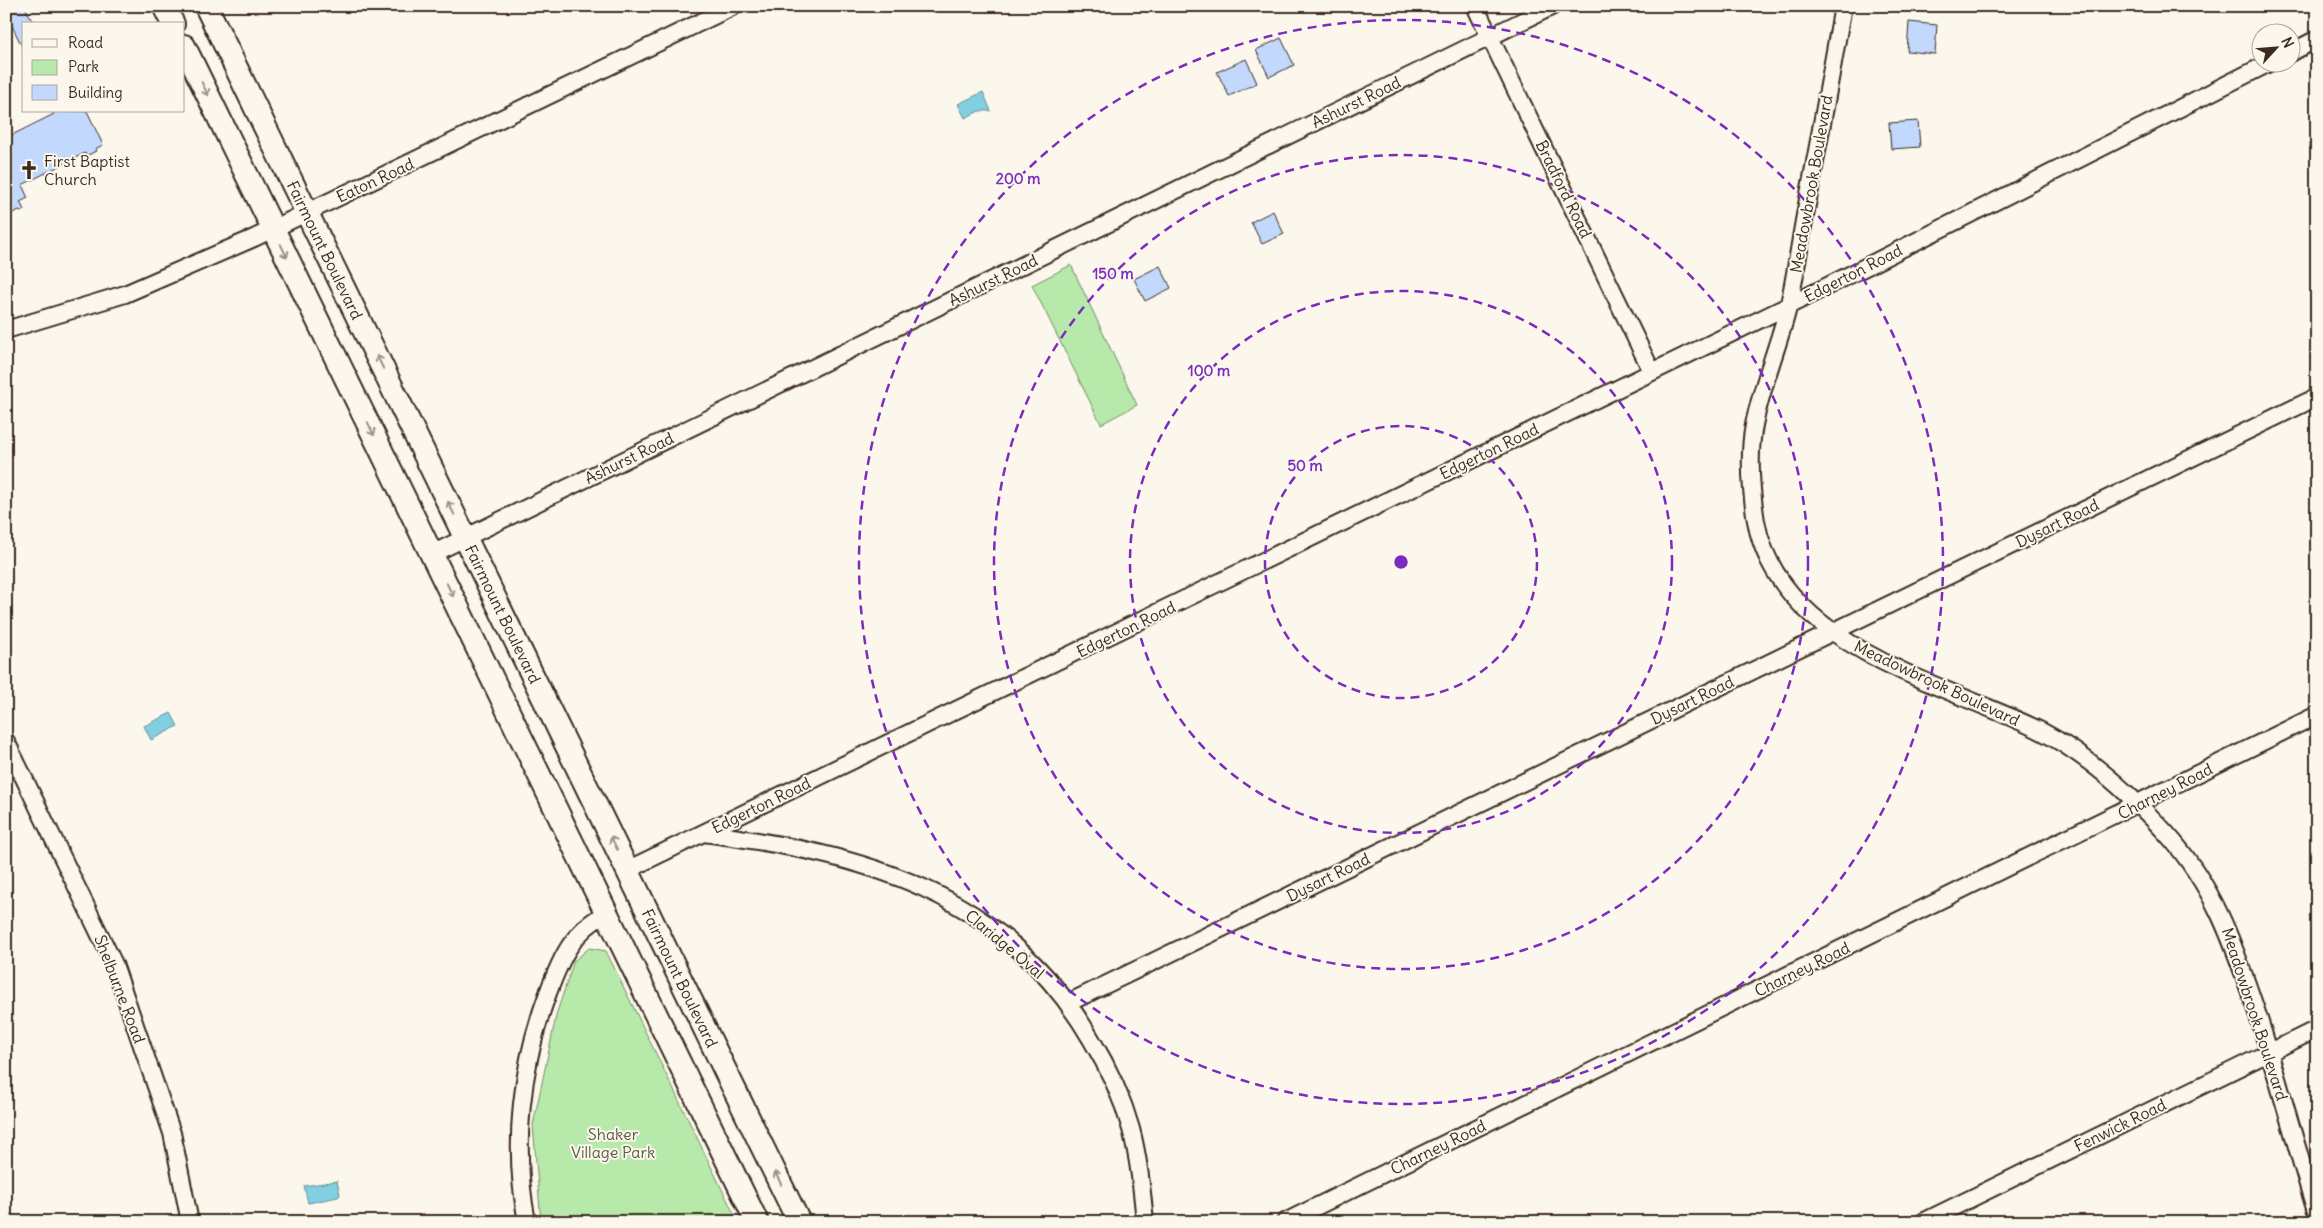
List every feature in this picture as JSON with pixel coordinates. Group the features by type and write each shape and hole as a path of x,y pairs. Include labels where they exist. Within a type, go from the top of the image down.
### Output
{"main road":[{"path":"164,6 172,22"},
{"name":"Fairmount Boulevard","path":"206,6 799,1222"},
{"path":"185,48 757,1222"}],"street":[{"name":"Eaton Road","path":"6,330 125,294 274,229 734,6"},
{"name":"Bradford Road","path":"1475,6 1652,372"},
{"name":"Ashurst Road","path":"432,554 1553,6"},
{"name":"Meadowbrook Boulevard","path":"1843,6 1788,306 1753,427 1750,461 1754,501 1764,549 1775,573 1809,614 1832,632 1870,655 2042,732 2083,756 2172,840 2210,892 2231,936 2270,1052 2317,1215"},
{"path":"2300,48 2317,39"},
{"name":"Edgerton Road","path":"704,833 1788,306 2251,72"},
{"name":"Dysart Road","path":"1068,1003 2317,397"},
{"name":"Charney Road","path":"1286,1222 2317,715"},
{"name":"Shelburne Road","path":"6,741 114,964 172,1133 190,1222"},
{"path":"627,870 704,833"},
{"name":"Claridge Oval","path":"704,833 804,848 878,869 921,886 960,906 995,930 1042,973 1068,1003 1102,1058 1125,1110 1138,1160 1146,1222"},
{"path":"527,1222 521,1180 519,1145 524,1088 533,1036 566,949 585,927 607,913"},
{"name":"Fenwick Road","path":"1923,1222 2317,1029"}],"green space":[{"path":"1071,265 1137,405 1101,424 1032,285"},
{"name":"Shaker Village Park","path":"589,948 606,951 738,1222 541,1222 533,1125 557,1012 574,961"}],"water":[{"path":"983,92 991,111 979,111 965,118 958,104"},
{"path":"171,713 178,726 151,740 144,726"},
{"path":"337,1181 340,1195 338,1197 308,1203 304,1186"}],"building":[{"path":"6,6 32,7 26,9 33,22 22,22 22,46 12,26 6,28"},
{"path":"1909,22 1937,25 1935,54 1907,51"},
{"path":"1281,38 1294,65 1269,77 1256,50"},
{"path":"1246,59 1257,83 1229,96 1217,72"},
{"name":"First Baptist Church","path":"53,112 87,112 103,145 86,156 85,153 22,185 28,198 20,202 24,210 20,212 19,210 7,216 6,219 6,138 54,114"},
{"path":"1918,121 1920,147 1891,149 1889,123"},
{"path":"1273,211 1284,234 1262,244 1251,222"},
{"path":"1160,266 1171,288 1145,301 1134,279"}],"place":[{"name":"First Baptist Church","path":"29,170"}]}
